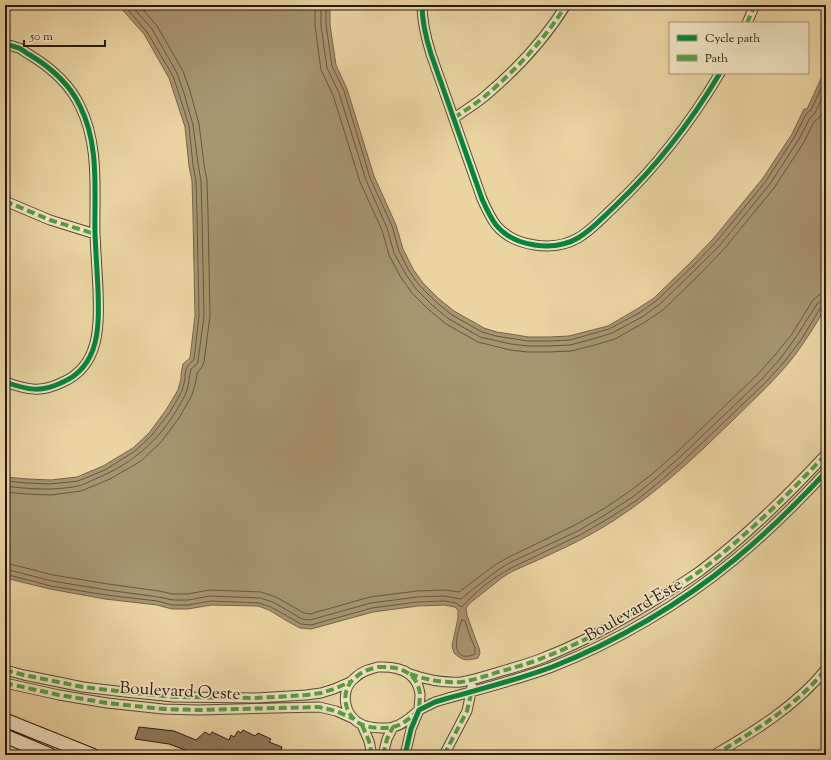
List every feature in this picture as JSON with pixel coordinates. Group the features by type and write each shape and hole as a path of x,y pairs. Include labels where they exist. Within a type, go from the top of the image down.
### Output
{"main road":[{"path":"5,720 92,755"},
{"path":"5,736 50,755"}],"street":[{"path":"422,5 424,30 431,54 489,215 497,226 506,234 522,242 538,246 563,244 577,238 595,225 645,176 668,149 707,96 719,74"},
{"path":"454,118 482,98 523,60 566,5"},
{"path":"748,22 756,5"},
{"path":"5,44 20,49 41,62 57,76 80,104 87,121 95,165 95,234 98,305 98,330 96,343 92,354 78,372 68,380 41,390 30,390 5,382"},
{"path":"5,201 50,220 95,234"},
{"name":"Boulevard Este","path":"410,674 428,680 443,682 473,680 544,657 628,617 699,571 731,545 806,476 826,454"},
{"name":"Boulevard Este","path":"419,710 435,702 518,679 552,667 614,638 672,605 734,560 773,525 826,472"},
{"path":"764,516 773,525"},
{"path":"628,617 634,627"},
{"path":"405,755 411,729 419,710 420,694 417,683 410,674 399,669 389,667 378,667 366,670 350,682 345,695 345,702 348,710 354,719 362,725 383,728 393,727 401,724 419,710"},
{"path":"714,755 745,737 779,713 803,693 826,669"},
{"name":"Boulevard Oeste","path":"5,670 83,687 174,696 256,698 321,693 350,682"},
{"path":"444,755 467,711 472,692 473,680"},
{"name":"Boulevard Oeste","path":"5,683 59,695 163,709 198,710 319,707 336,711 354,719"},
{"path":"319,707 321,693"},
{"path":"142,706 144,694"},
{"path":"362,725 369,741 372,755"},
{"path":"383,755 387,739 393,727"}],"water":[{"path":"118,5 330,5 330,25 336,65 347,89 374,176 396,225 403,249 413,269 423,283 454,311 484,328 497,332 529,337 569,336 608,326 654,298 713,239 763,178 792,134 804,109 807,109 826,68 826,307 803,344 760,394 704,448 660,487 613,521 577,542 503,577 470,603 466,608 467,615 479,648 480,653 478,658 465,660 454,653 452,646 458,618 458,610 455,607 445,605 418,606 373,612 311,629 300,628 269,610 258,606 211,605 188,609 172,609 157,605 105,599 50,589 5,578 5,477 51,480 77,477 103,466 133,448 149,433 166,410 178,390 183,364 190,358 195,316 193,215 192,181 185,127 169,78 144,34"}],"building":[{"path":"139,727 174,731 196,740 205,732 210,735 212,732 229,740 231,735 234,737 238,731 241,733 243,730 255,736 258,733 271,739 269,742 282,747 281,750 285,752 284,755 219,755 211,752 210,755 195,755 196,754 169,744 135,739"}],"marked path":[{"path":"454,118 484,97 518,65 549,30 566,5"},
{"path":"747,22 755,5"},
{"path":"5,201 50,220 95,234"},
{"path":"410,674 441,681 461,682 471,680 524,665 574,645 602,631 673,589 717,558 766,515 826,454"},
{"path":"378,667 399,669 411,675 418,686 420,694 419,710 407,720 390,728 366,726 356,721 351,716 346,702 345,695 351,682 361,673 378,667"},
{"path":"714,755 745,737 774,717 802,695 826,669"},
{"path":"5,670 83,687 174,697 256,698 306,695 321,693 350,682"},
{"path":"5,683 59,695 107,703 163,709 198,710 319,707 336,711 354,719"},
{"path":"444,755 467,711 472,690"},
{"path":"362,725 369,741 372,755"},
{"path":"383,755 387,739 393,727"}],"cycle path":[{"path":"422,5 427,42 482,199 490,216 496,225 513,238 535,245 558,245 568,242 578,238 593,227 645,176 659,160 697,109 719,74"},
{"path":"5,44 19,48 45,65 59,77 76,98 86,121 91,137 95,169 95,235 98,289 98,316 95,342 85,365 75,375 48,388 34,389 5,382"},
{"path":"405,755 411,729 419,710 435,702 552,667 600,646 648,620 693,591 734,560 782,518 826,472"}]}
